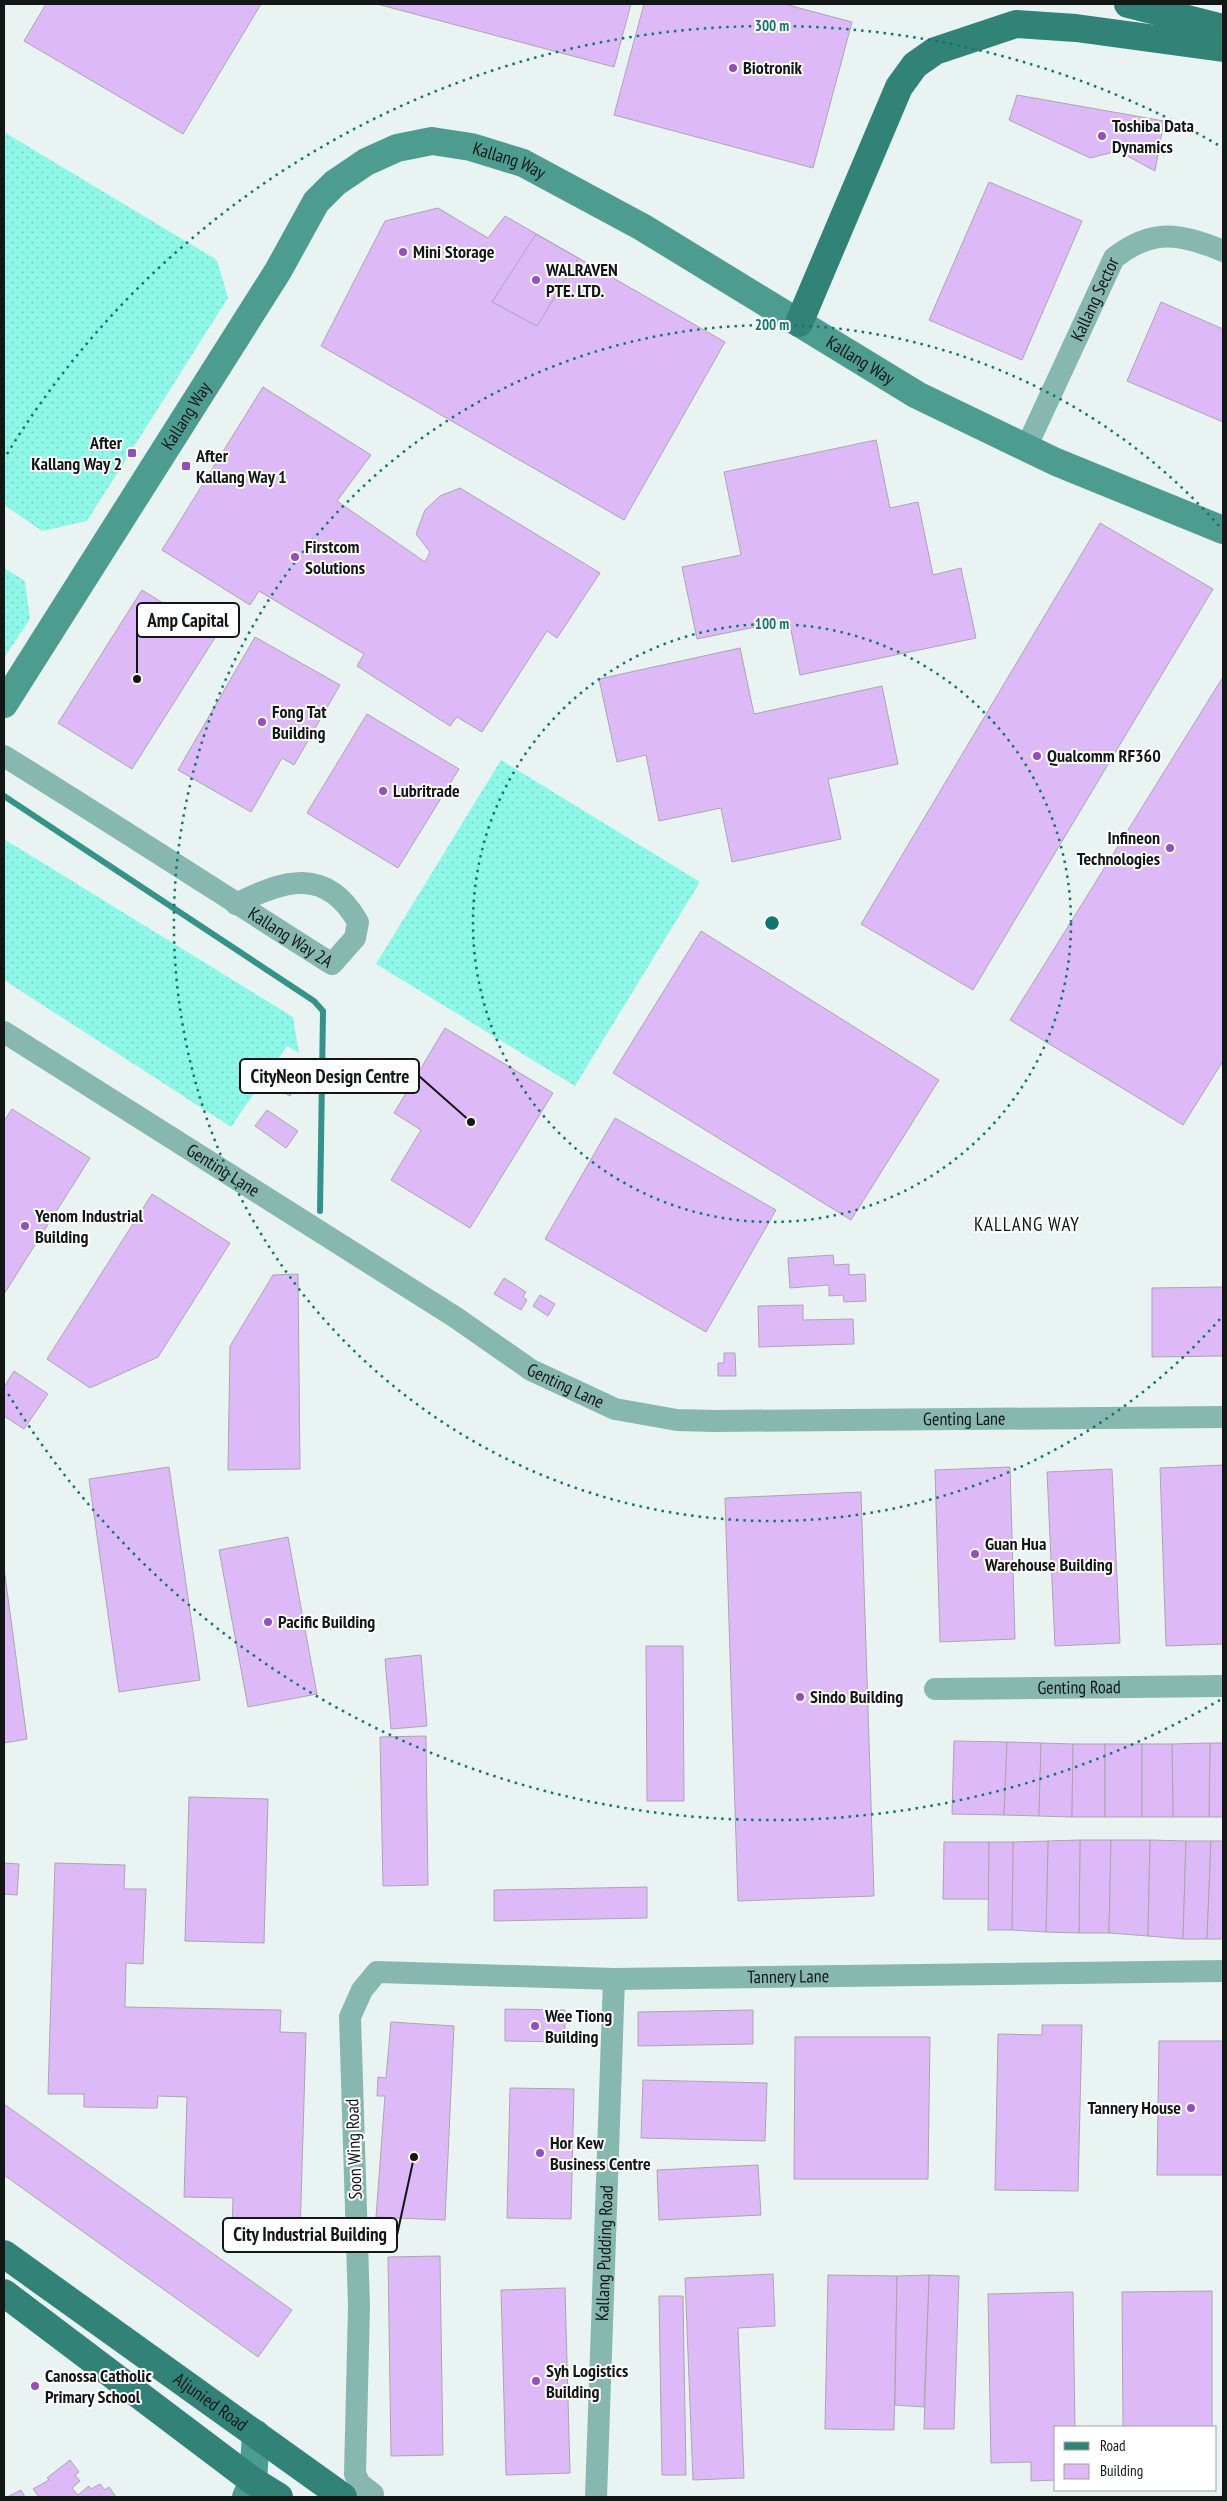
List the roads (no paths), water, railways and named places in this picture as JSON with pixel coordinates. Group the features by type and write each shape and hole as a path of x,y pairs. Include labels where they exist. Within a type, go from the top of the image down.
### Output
{"main road":[{"path":"1128,4 1223,28"},
{"path":"799,323 899,87 914,65 935,51 1016,24 1076,28 1223,48"},
{"name":"Aljunied Road","path":"4,2254 116,2337 343,2497"},
{"name":"Aljunied Road","path":"4,2293 249,2489 278,2497"}],"street":[{"name":"Kallang Way","path":"4,704 278,271 316,202 335,183 366,162 397,148 432,141 471,147 523,163 642,226 917,396 1026,448 1223,530"},
{"name":"Kallang Sector","path":"1026,448 1114,258 1128,247 1144,239 1167,235 1196,239 1223,251"},
{"name":"Kallang Way 2A","path":"4,756 236,904 332,964 355,938 358,922 350,907 324,887 302,882 286,884 269,888 236,904"},
{"name":"Genting Lane","path":"4,1032 455,1317 531,1370 615,1409 677,1420 715,1422 1223,1417"},
{"name":"Genting Road","path":"935,1689 1223,1686"},
{"name":"Tannery Lane","path":"362,1990 377,1972 614,1979 1223,1971"},
{"name":"Kallang Pudding Road","path":"596,2497 614,1979"},
{"name":"Soon Wing Road","path":"362,1990 350,2017 359,2306 355,2474 360,2484 373,2494"},
{"path":"249,2489 256,2434"}],"waterway":[{"path":"4,796 314,1001 323,1011 320,1211"}],"place":[{"name":"Biotronik","path":"733,68"},
{"name":"Toshiba Data Dynamics","path":"1102,136"},
{"name":"Mini Storage","path":"403,252"},
{"name":"WALRAVEN PTE. LTD.","path":"536,280"},
{"name":"After Kallang Way 2","path":"132,453"},
{"name":"After Kallang Way 1","path":"186,466"},
{"name":"Firstcom Solutions","path":"295,557"},
{"name":"Amp Capital","path":"137,679"},
{"name":"Fong Tat Building","path":"262,722"},
{"name":"Qualcomm RF360","path":"1037,756"},
{"name":"Lubritrade","path":"383,791"},
{"name":"Infineon Technologies","path":"1170,848"},
{"name":"CityNeon Design Centre","path":"471,1122"},
{"name":"Yenom Industrial Building","path":"25,1226"},
{"name":"Guan Hua Warehouse Building","path":"975,1554"},
{"name":"Pacific Building","path":"268,1622"},
{"name":"Sindo Building","path":"800,1697"},
{"name":"Wee Tiong Building","path":"535,2026"},
{"name":"Tannery House","path":"1191,2108"},
{"name":"Hor Kew Business Centre","path":"540,2153"},
{"name":"City Industrial Building","path":"414,2157"},
{"name":"Syh Logistics Building","path":"536,2381"},
{"name":"Canossa Catholic Primary School","path":"35,2386"}],"district":[{"name":"KALLANG WAY","path":"1027,1224"}]}
